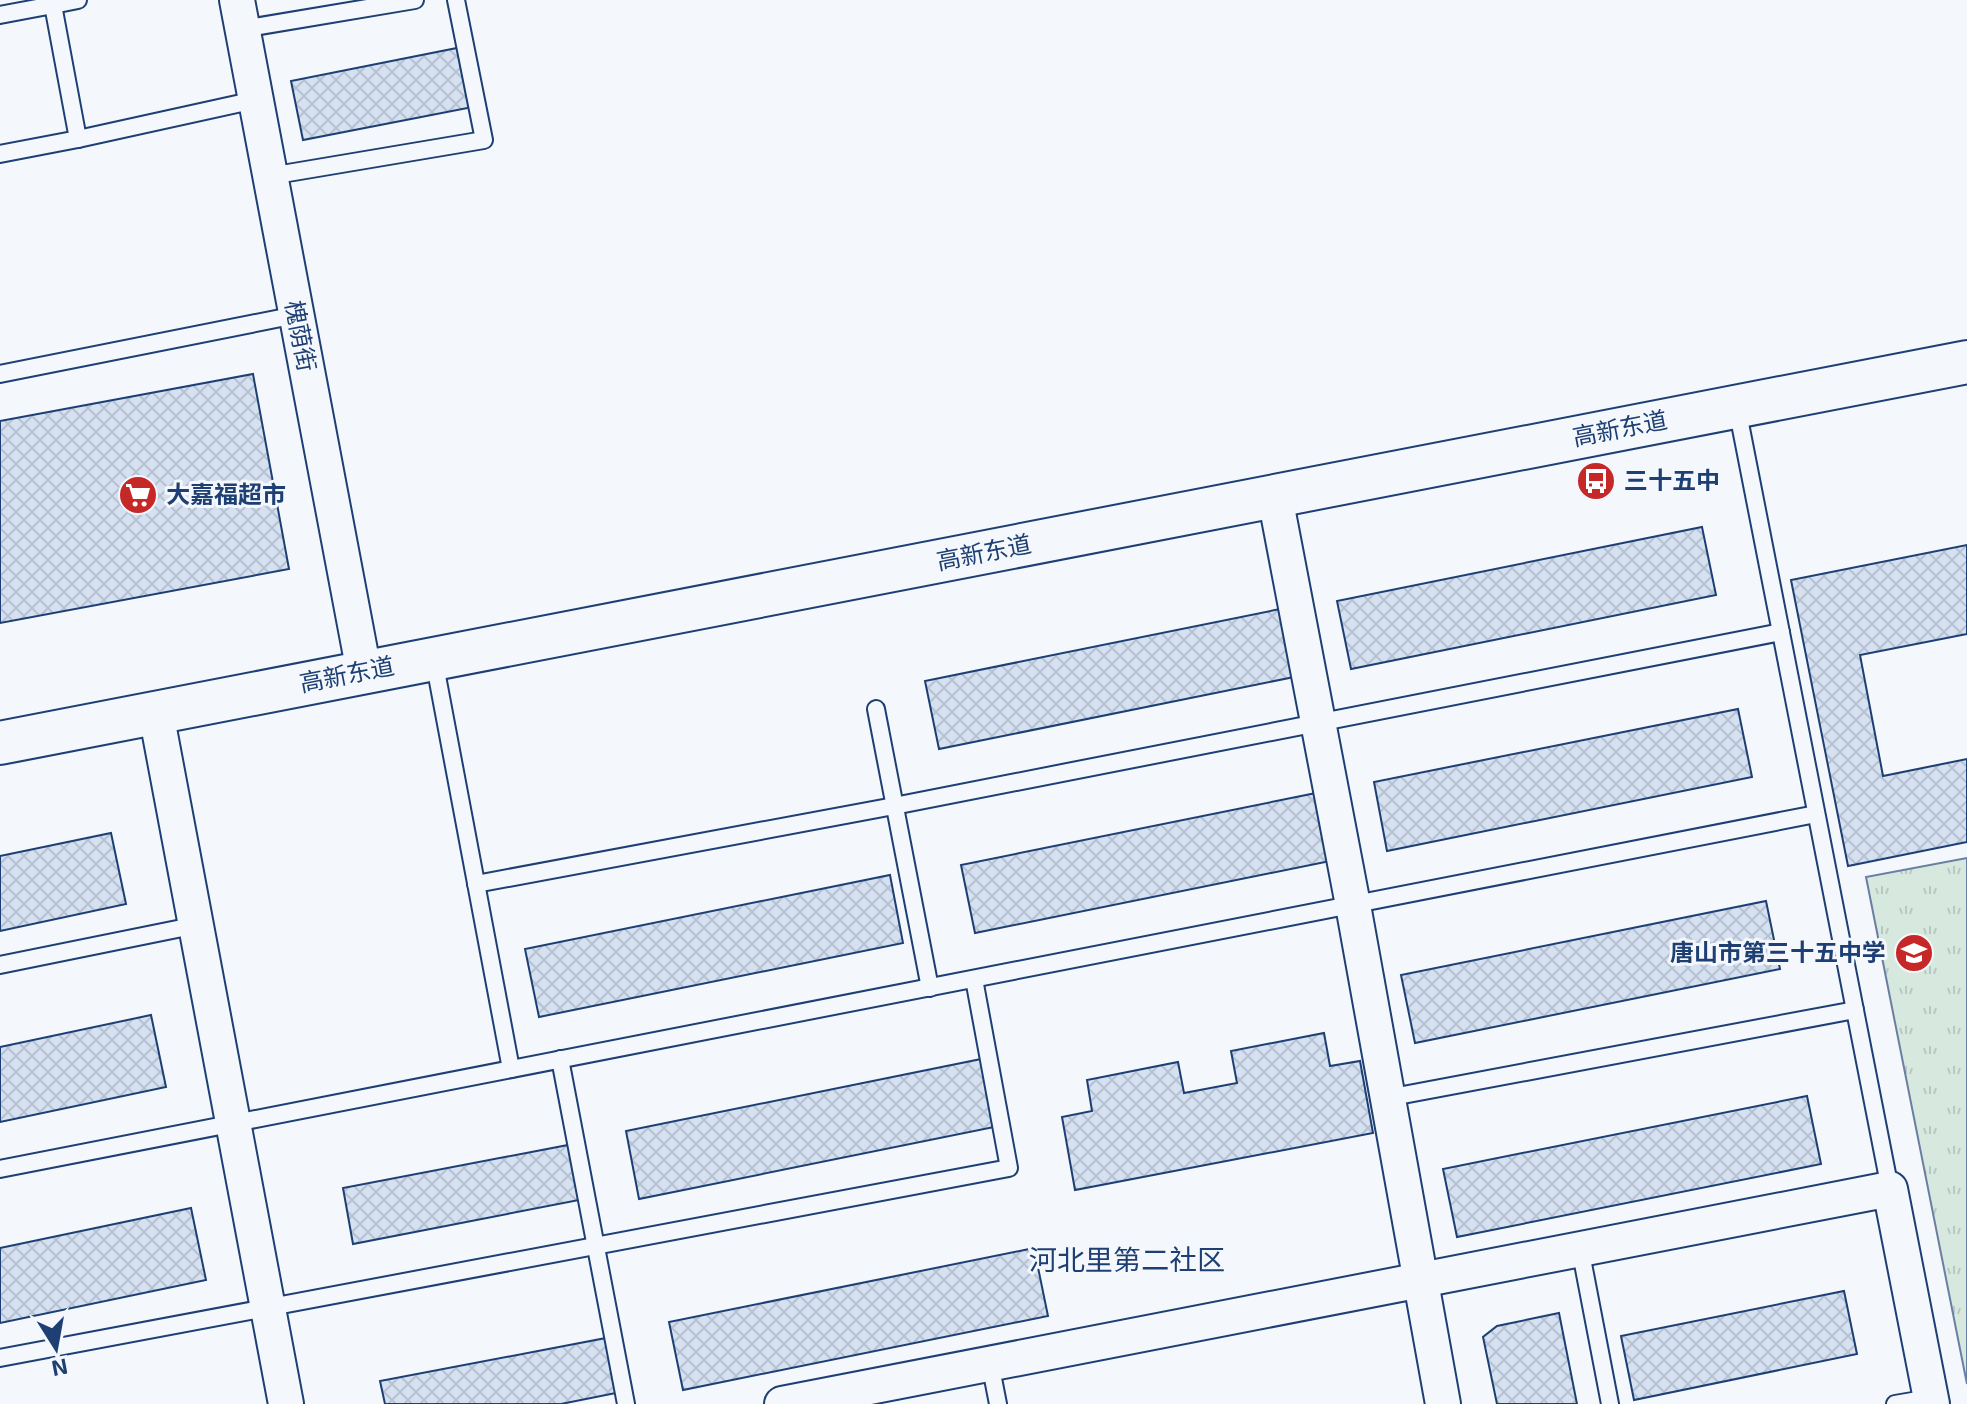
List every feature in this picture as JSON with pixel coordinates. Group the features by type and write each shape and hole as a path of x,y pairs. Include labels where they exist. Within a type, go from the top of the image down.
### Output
{"street":[{"name":"槐荫街","path":"239,14 364,672"},
{"name":"高新东道","path":"0,743 1967,362"},
{"path":"1275,497 1443,1404"},
{"path":"156,713 286,1404"},
{"path":"782,1404 1890,1189 1931,1401"}],"lane":[{"path":"0,15 78,0"},
{"path":"239,14 415,0"},
{"path":"270,176 484,140 456,0"},
{"path":"53,5 78,139"},
{"path":"0,154 255,100"},
{"path":"0,374 296,315"},
{"path":"1737,406 1890,1189"},
{"path":"476,884 894,806 1781,632"},
{"path":"434,658 511,1069"},
{"path":"876,709 930,988"},
{"path":"0,1169 1816,814"},
{"path":"0,965 197,925"},
{"path":"0,1358 1009,1168 974,979"},
{"path":"1387,1098 1855,1010"},
{"path":"560,1059 626,1404"},
{"path":"1580,1248 1610,1404"},
{"path":"990,1363 998,1404"},
{"path":"1895,1404 1931,1401"}],"green space":[{"path":"1967,858 1967,1384 1866,877"}],"building":[{"path":"472,45 483,105 303,140 291,81"},
{"name":"大嘉福超市","path":"253,374 289,569 0,623 0,421"},
{"path":"1702,527 1716,595 1351,669 1337,601"},
{"path":"1967,545 1967,634 1860,655 1883,776 1967,759 1967,842 1848,866 1791,580"},
{"path":"1290,607 1304,675 939,749 925,681"},
{"path":"1738,709 1752,777 1387,851 1374,782"},
{"path":"1326,791 1340,859 975,933 961,865"},
{"path":"111,833 126,904 0,931 0,856"},
{"path":"890,875 903,943 539,1017 525,949"},
{"path":"1766,901 1780,969 1415,1043 1401,975"},
{"path":"151,1015 166,1087 0,1122 0,1047"},
{"path":"1324,1033 1330,1066 1360,1061 1373,1133 1075,1190 1062,1117 1092,1111 1087,1080 1178,1062 1184,1093 1237,1083 1231,1051"},
{"path":"991,1057 1004,1125 639,1199 626,1131"},
{"path":"1807,1096 1821,1164 1457,1237 1443,1169"},
{"path":"568,1145 579,1200 353,1244 343,1188"},
{"path":"191,1208 206,1280 0,1323 0,1248"},
{"path":"1034,1248 1048,1316 683,1390 669,1322"},
{"path":"1844,1291 1857,1354 1634,1400 1621,1336"},
{"path":"1559,1313 1577,1404 1497,1404 1483,1337 1497,1326"},
{"path":"606,1338 616,1393 561,1404 385,1404 380,1381"}],"place":[{"name":"三十五中","path":"1596,481"},
{"name":"大嘉福超市","path":"138,495"},
{"name":"唐山市第三十五中学","path":"1914,953"}],"district":[{"name":"河北里第二社区","path":"1127,1260"}]}
